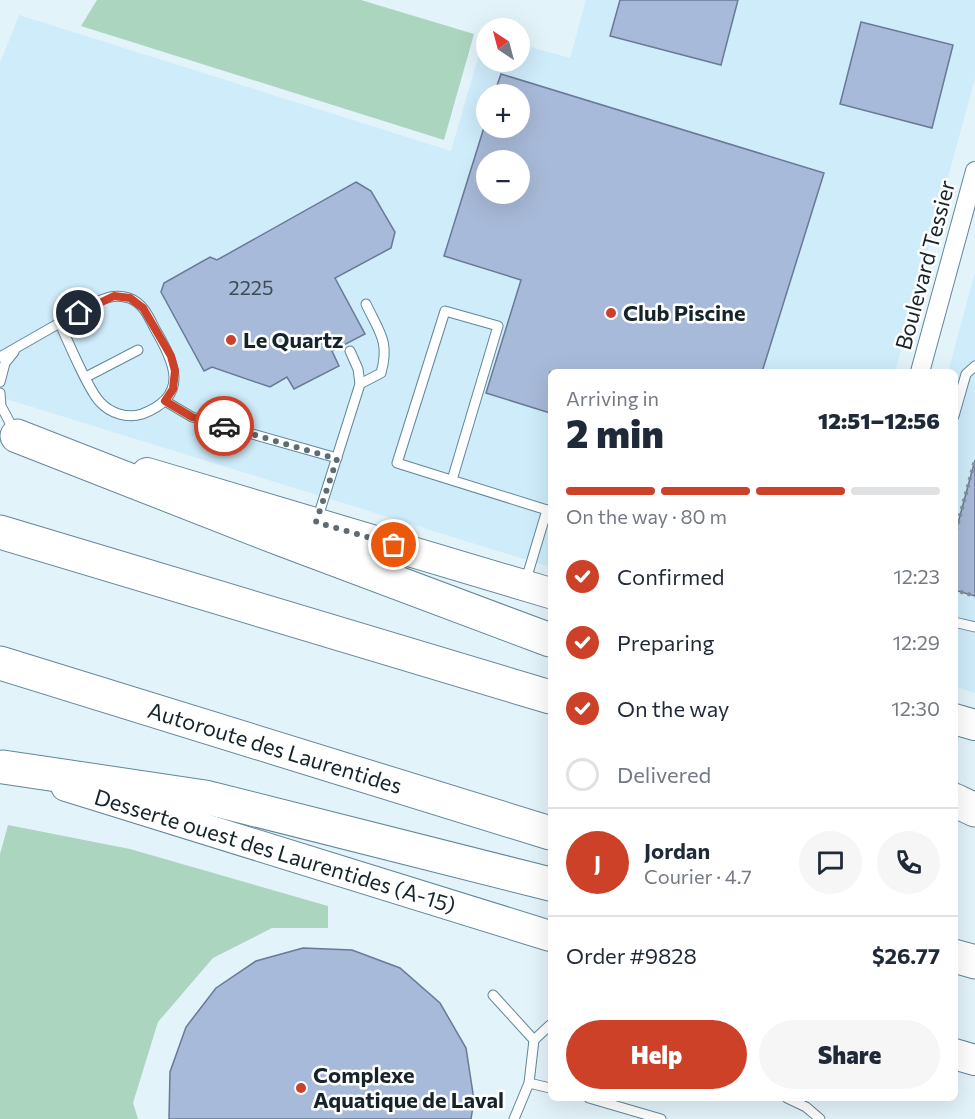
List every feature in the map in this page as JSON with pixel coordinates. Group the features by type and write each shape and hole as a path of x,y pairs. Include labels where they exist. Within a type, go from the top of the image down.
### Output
{"highway":[{"path":"8,434 548,639"},
{"path":"0,532 548,696"},
{"name":"Autoroute des Laurentides","path":"0,663 548,831"},
{"path":"1,766 205,797 548,883"},
{"path":"958,802 975,810"},
{"path":"958,823 975,828"},
{"path":"958,957 975,962"},
{"path":"958,976 975,979"}],"main road":[{"path":"8,434 316,522 538,589"},
{"path":"958,720 975,725"},
{"name":"Desserte ouest des Laurentides (A-15)","path":"1,766 548,935"},
{"path":"958,1055 975,1060"}],"street":[{"name":"Boulevard Tessier","path":"921,369 969,220 975,171"}],"lane":[{"path":"0,357 98,301 114,296 130,298 143,308 171,356 175,371 173,389 165,401 151,411 137,416 124,416 110,410 98,400 60,324"},
{"path":"360,384 381,374 385,357 384,343 366,304"},
{"path":"452,480 498,326 445,311 397,463 548,510"},
{"path":"0,382 5,363 24,344"},
{"path":"86,377 138,350"},
{"path":"316,522 360,384 358,369 350,351"},
{"path":"958,402 966,374 975,366"},
{"path":"0,393 8,434"},
{"path":"165,401 192,417 337,459"},
{"path":"538,589 548,517"},
{"path":"958,623 975,627"},
{"path":"493,995 534,1040"},
{"path":"514,1119 528,1083 534,1040 548,1027"},
{"path":"528,1083 548,1088"},
{"path":"599,1101 662,1119"},
{"path":"793,1101 806,1107 820,1119"}],"path":[{"path":"958,523 975,460"},
{"path":"958,591 975,596"}],"shaded area":[{"path":"586,0 975,0 975,78 896,369 548,369 548,566 0,397 0,63 19,15 451,151 476,65 476,72 530,72 530,47 570,58"},
{"path":"975,272 975,693 958,687 958,369 949,369"}],"green space":[{"path":"97,0 361,0 474,34 444,140 81,26"},
{"path":"8,825 130,849 328,906 328,928 272,928 213,958 158,1022 133,1103 138,1119 0,1119 0,854"}],"building":[{"path":"620,0 738,0 721,65 610,36"},
{"path":"861,22 953,45 932,128 840,104"},
{"path":"501,74 824,173 763,369 548,369 548,412 486,393 521,280 444,256 476,153 476,204 530,204 530,150 477,150 481,138 530,138 530,84 498,84"},
{"path":"356,182 371,191 395,232 391,248 335,278 365,334 332,351 339,366 294,389 287,377 270,387 212,367 204,371 161,292 164,283 210,257 217,260"},
{"path":"975,460 975,596 958,591 958,523"},
{"path":"303,948 352,950 400,968 440,1003 466,1048 474,1100 471,1119 169,1119 170,1072 186,1027 216,988 256,961"}],"way so far":[{"path":"224,426 337,459 316,522 394,545"}],"place":[{"name":"Club Piscine","path":"611,313"},
{"name":"Le Quartz","path":"231,340"},
{"name":"Complexe Aquatique de Laval","path":"301,1088"}],"route":[{"path":"79,313 98,301 114,296 130,298 143,308 171,356 175,371 173,389 165,401 192,417 224,426"}]}
